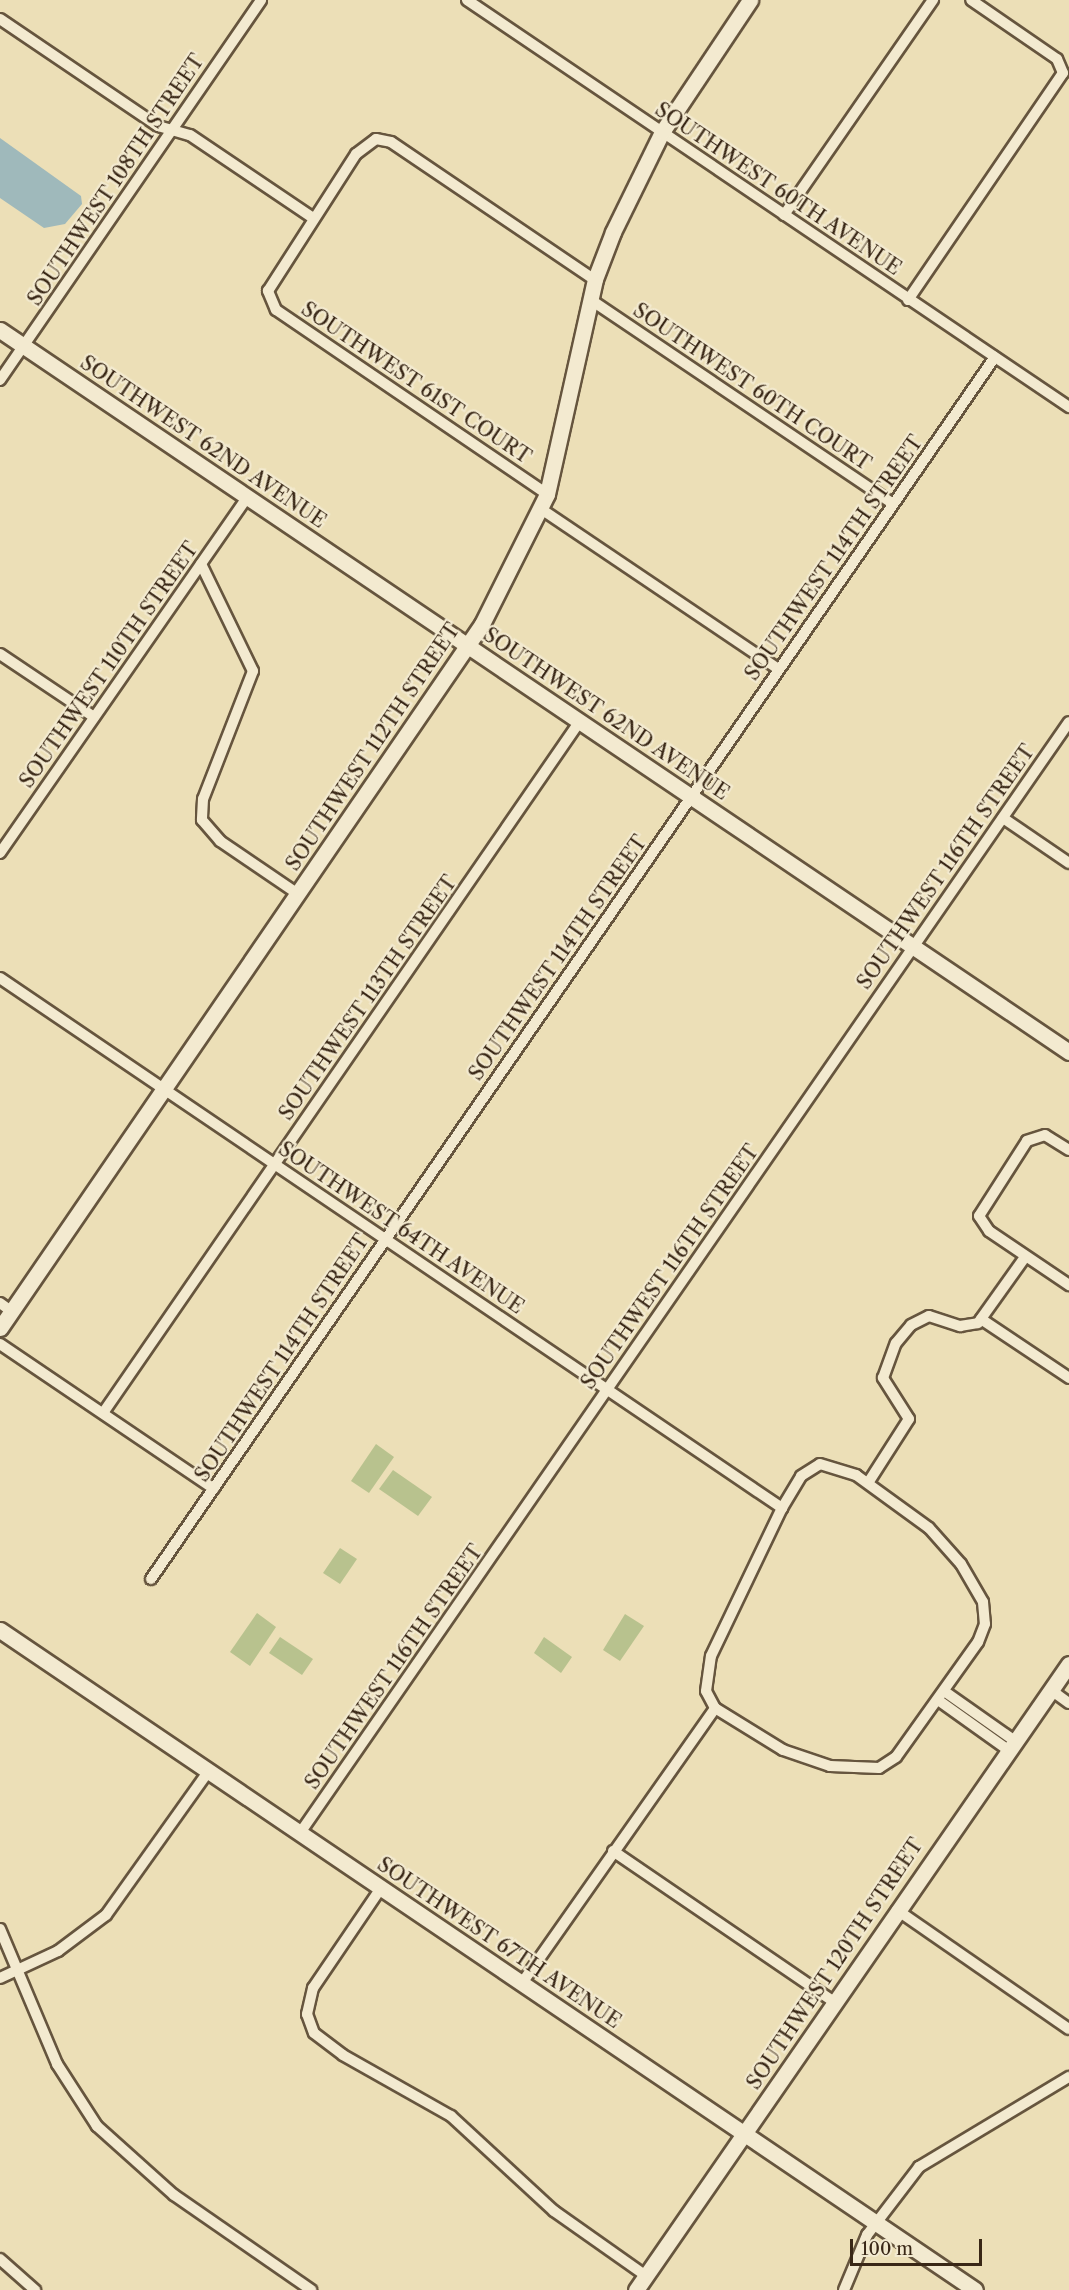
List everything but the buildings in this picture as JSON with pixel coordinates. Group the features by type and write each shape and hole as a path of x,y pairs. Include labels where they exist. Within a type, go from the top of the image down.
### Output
{"main road":[{"name":"SOUTHWEST 112TH STREET","path":"0,1328 6,1307 164,1089 468,647 542,509 595,280 662,132 750,0"},
{"name":"SOUTHWEST 62ND AVENUE","path":"0,330 1069,1052"},
{"name":"SOUTHWEST 67TH AVENUE","path":"0,1630 975,2290"},
{"name":"SOUTHWEST 120TH STREET","path":"636,2290 1069,1664"}],"street":[{"name":"SOUTHWEST 108TH STREET","path":"0,380 261,0"},
{"name":"SOUTHWEST 60TH AVENUE","path":"467,0 908,300 1068,403"},
{"path":"784,215 933,0"},
{"path":"908,300 1057,86 1063,67 971,0"},
{"path":"0,19 172,129 190,135 313,218 361,148 376,139 391,142 595,280"},
{"name":"SOUTHWEST 61ST COURT","path":"313,218 271,281 268,298 276,310 547,494"},
{"name":"SOUTHWEST 60TH COURT","path":"591,300 893,504"},
{"name":"SOUTHWEST 114TH STREET","path":"152,1579 994,357"},
{"name":"SOUTHWEST 110TH STREET","path":"0,853 247,498"},
{"path":"542,509 778,669"},
{"path":"201,564 253,671 202,799 202,820 220,841 298,894"},
{"path":"0,654 94,717"},
{"name":"SOUTHWEST 113TH STREET","path":"103,1413 580,721"},
{"name":"SOUTHWEST 116TH STREET","path":"300,1833 1069,722"},
{"path":"1003,818 1069,863"},
{"name":"SOUTHWEST 64TH AVENUE","path":"0,978 782,1508"},
{"path":"1069,1150 1050,1137 1036,1136 1017,1154 979,1216 988,1231 1069,1285"},
{"path":"868,1483 909,1419 884,1378 896,1343 923,1317 967,1327 981,1319 1025,1257"},
{"path":"981,1319 1069,1378"},
{"path":"0,1344 214,1489"},
{"path":"820,1464 837,1465 868,1483 941,1541 983,1602 983,1633 941,1696 896,1757 866,1768 830,1766 783,1750 715,1708 706,1691 706,1669 782,1508 801,1476 820,1464"},
{"path":"1051,1690 1069,1703"},
{"path":"941,1696 1012,1745"},
{"path":"522,1983 715,1708"},
{"path":"0,1978 70,1944 106,1915 208,1772"},
{"path":"613,1851 834,2002"},
{"path":"381,1888 313,1988 307,2013 311,2027 330,2047 452,2116 554,2211 646,2276"},
{"path":"897,1911 1069,2029"},
{"path":"0,1929 64,2078 111,2142 203,2217 310,2290"},
{"path":"844,2290 854,2259 875,2223 935,2154 1069,2077"},
{"path":"0,2259 35,2290"}],"green space":[{"path":"376,1444 394,1457 369,1493 351,1481"},
{"path":"393,1470 432,1497 418,1516 379,1489"},
{"path":"340,1548 357,1559 340,1584 323,1573"},
{"path":"257,1613 276,1627 250,1666 230,1652"},
{"path":"625,1614 644,1626 620,1661 603,1650"},
{"path":"280,1637 313,1659 302,1675 269,1653"},
{"path":"544,1637 572,1657 561,1673 534,1653"}],"water":[{"path":"0,138 81,196 82,204 65,224 44,228 0,198"}]}
